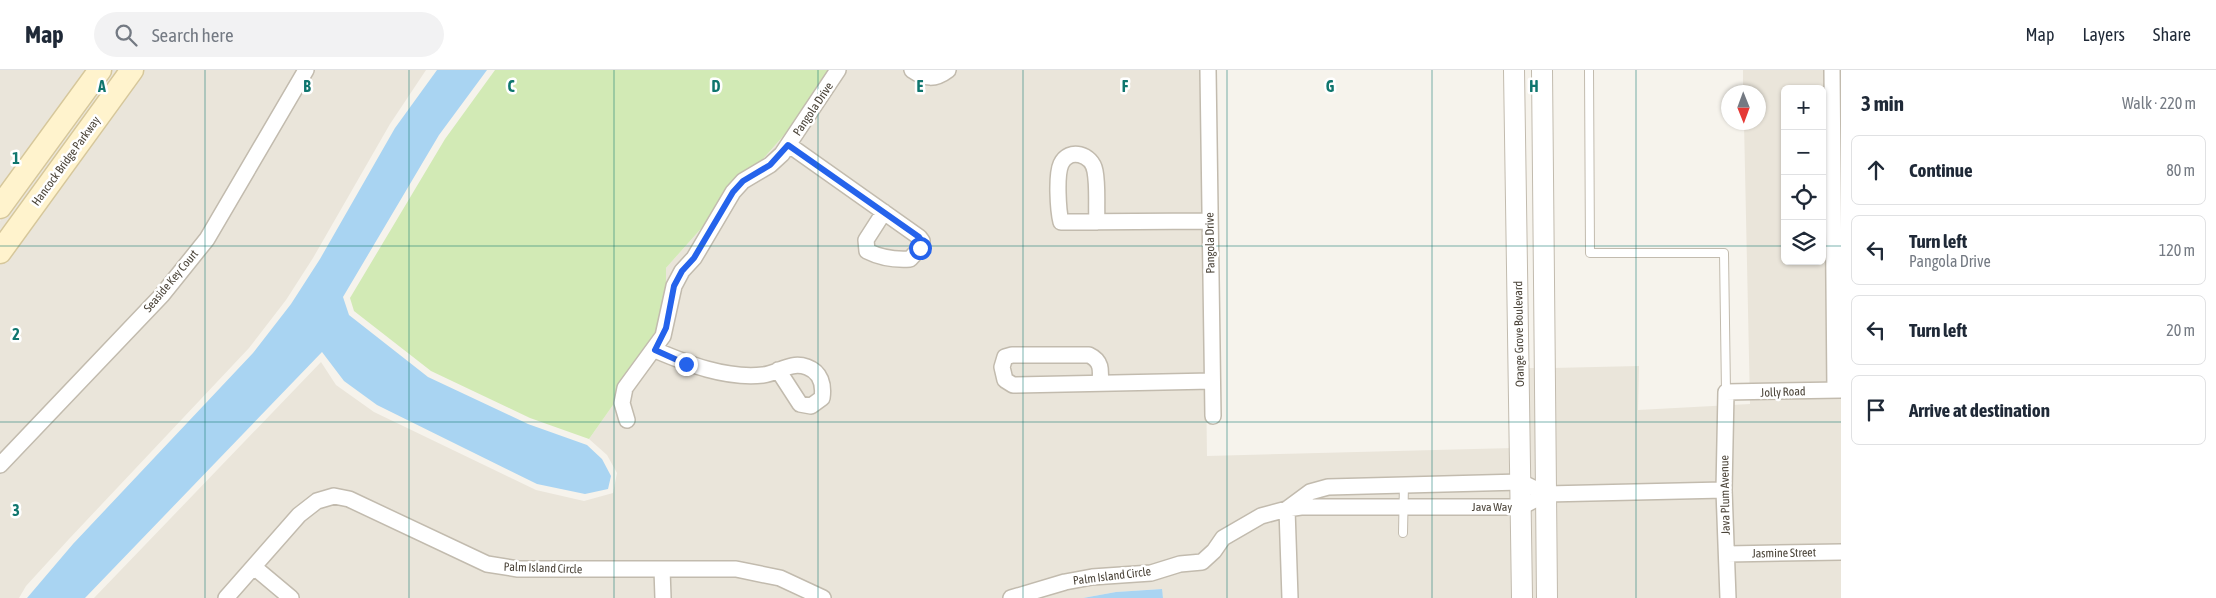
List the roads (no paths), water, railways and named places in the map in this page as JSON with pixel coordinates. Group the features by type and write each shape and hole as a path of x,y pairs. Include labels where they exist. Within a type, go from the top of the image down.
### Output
{"main road":[{"path":"0,208 100,70"},
{"name":"Hancock Bridge Parkway","path":"0,252 132,70"}],"street":[{"name":"Seaside Key Court","path":"0,465 162,295 207,239 306,70"},
{"name":"Pangola Drive","path":"626,420 622,403 625,388 655,350 666,328 674,286 682,271 694,258 733,192 743,181 770,165 788,145 838,70"},
{"path":"912,70 921,76 932,78 948,70"},
{"name":"Pangola Drive","path":"1208,70 1213,416"},
{"name":"Orange Grove Boulevard","path":"1514,70 1522,598"},
{"name":"Orange Grove Boulevard","path":"1542,70 1547,598"},
{"path":"1832,70 1838,390"},
{"path":"788,145 884,212"},
{"path":"1097,222 1095,170 1091,160 1077,154 1066,156 1060,165 1058,184 1061,222 1097,222 1210,220"},
{"path":"655,350 686,364 734,375 764,375 778,370"},
{"path":"1100,384 1100,365 1097,359 1089,355 1012,355 1005,357 1002,367 1005,380 1013,385 1100,384 1212,381"},
{"name":"Jolly Road","path":"1726,392 1838,390"},
{"name":"Java Plum Avenue","path":"1726,392 1724,490 1728,598"},
{"name":"Palm Island Circle","path":"1011,598 1065,582 1092,577 1151,573 1180,564 1202,562 1214,551 1223,538 1262,516 1287,509 1310,492 1328,487 1521,482 1546,494"},
{"name":"Java Way","path":"1287,509 1301,507 1521,507 1546,494 1724,490"},
{"name":"Palm Island Circle","path":"226,598 299,515 317,501 334,496 349,499 487,564 518,569 721,568 765,573 800,586 823,598"},
{"path":"1287,509 1290,598"},
{"name":"Jasmine Street","path":"1726,554 1841,552"},
{"path":"254,567 290,598"},
{"path":"662,569 663,598"}],"lane":[{"path":"1588,70 1590,252 1724,252 1726,392"},
{"path":"1403,533 1404,484"}],"water":[{"path":"437,70 487,70 439,135 343,297 349,315 428,377 528,424 587,445 602,459 611,476 608,489 585,494 537,484 377,405 344,381 322,352 85,598 27,598 73,544 253,353 291,304 320,259 395,128"},
{"path":"1162,589 1163,598 1083,598 1116,592"}]}
